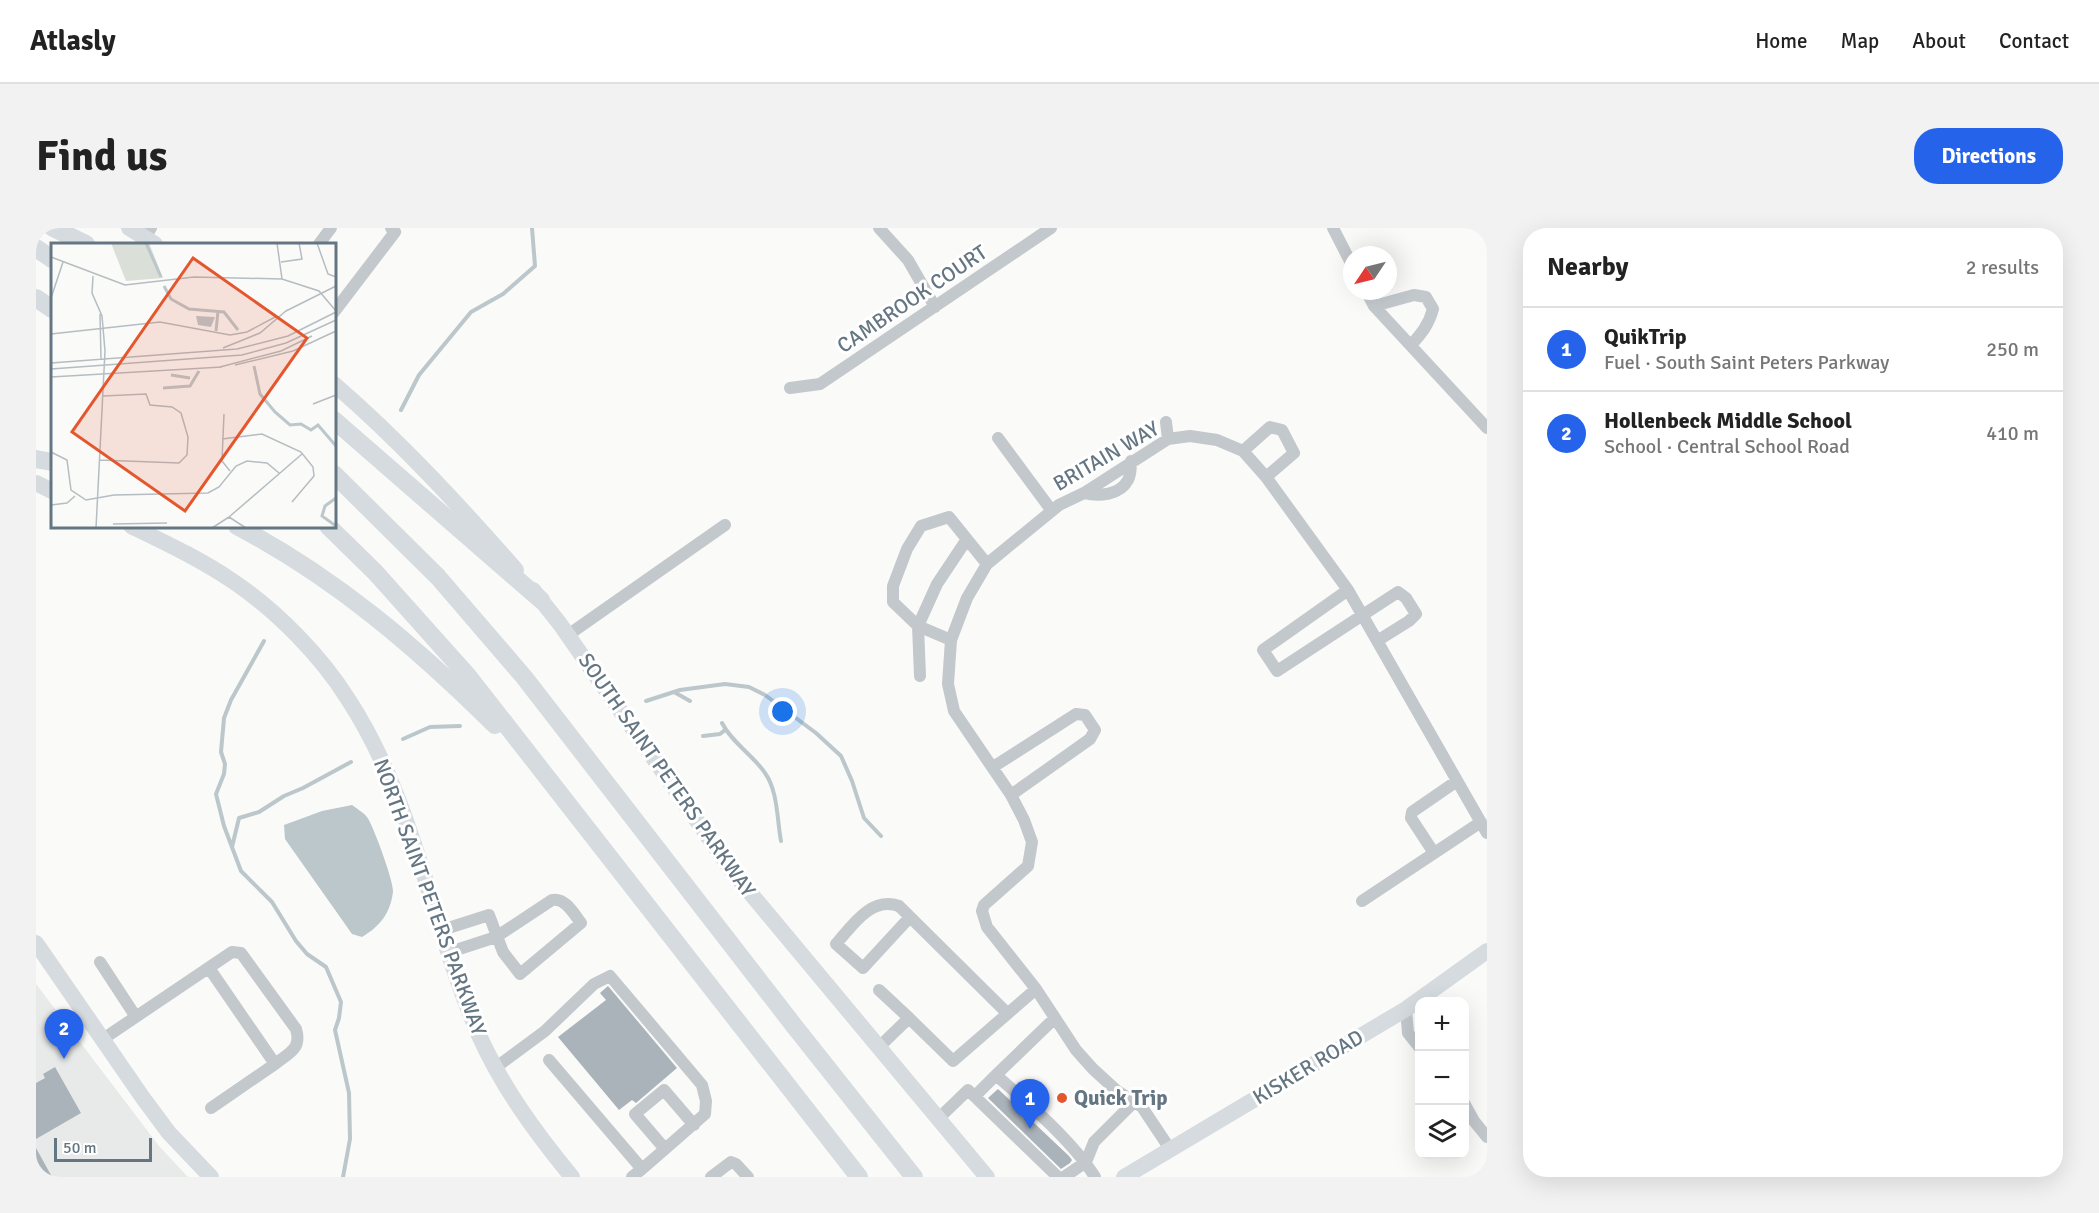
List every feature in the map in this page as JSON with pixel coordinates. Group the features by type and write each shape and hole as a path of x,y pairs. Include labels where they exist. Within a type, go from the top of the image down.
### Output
{"highway":[{"path":"53,228 84,243"},
{"path":"36,249 51,258"},
{"path":"36,298 51,308"},
{"path":"336,422 541,600"},
{"path":"36,459 51,462"},
{"path":"336,476 438,577 524,677 914,1177"},
{"path":"241,528 280,549 320,575 381,621 438,670 550,779"},
{"path":"330,528 422,622 468,676 859,1177"}],"main road":[{"path":"129,228 150,237"},
{"name":"SOUTH SAINT PETERS PARKWAY","path":"336,386 408,452 541,600 568,635 732,871 987,1177"},
{"path":"36,483 51,490"},
{"name":"NORTH SAINT PETERS PARKWAY","path":"134,528 177,549 237,584 283,623 324,667 347,697 364,724 392,783 471,1014 495,1068 523,1114 572,1177"},
{"path":"36,943 169,1133 211,1177"},
{"name":"KISKER ROAD","path":"1125,1177 1170,1149 1413,1013 1487,951"}],"street":[{"path":"320,243 331,228"},
{"path":"336,309 395,232 391,228"},
{"path":"879,228 908,260 935,307"},
{"name":"CAMBROOK COURT","path":"790,388 820,384 1051,228"},
{"path":"1333,228 1343,247"},
{"path":"1374,306 1414,295 1426,297 1433,309 1427,327 1412,344"},
{"path":"1371,300 1487,428"},
{"path":"1166,422 1168,439"},
{"path":"1243,451 1270,427 1282,430 1294,453 1266,477"},
{"name":"BRITAIN WAY","path":"1036,989 987,927 982,912 984,905 1028,866 1032,842 1011,795 954,711 948,684 951,640 967,598 987,564 1059,505 1084,493 1168,439 1190,436 1217,440 1243,451 1266,477 1348,590 1457,781 1483,820"},
{"path":"998,438 1052,511"},
{"path":"1084,493 1106,494 1122,489 1130,479 1131,461"},
{"path":"951,640 918,626 893,602 893,586 907,549 921,526 949,517 987,564"},
{"path":"568,635 725,525"},
{"path":"920,676 918,626 938,584 967,539"},
{"path":"1348,590 1263,650 1277,671 1398,592 1406,598 1416,614 1377,641"},
{"path":"993,767 1076,714 1085,715 1095,730 1090,739 1011,795"},
{"path":"1434,853 1411,818 1412,812 1457,781"},
{"path":"1362,901 1483,820"},
{"path":"442,930 489,915 496,937 503,952 520,974 581,923 562,900 552,900 496,937 450,952"},
{"path":"910,917 864,968 836,944 863,913 887,904 898,906 910,917 1007,1013"},
{"path":"103,1039 232,952 241,953 296,1029 299,1039 296,1048 211,1108"},
{"path":"100,962 136,1017"},
{"path":"209,968 275,1064"},
{"path":"495,1068 545,1031 594,984 610,976 702,1085 706,1101 705,1114 632,1177"},
{"path":"879,990 953,1061 1036,989 1076,1050 1116,1090 1142,1107 1170,1149"},
{"path":"1413,1013 1408,1033 1415,1043"},
{"path":"878,1048 909,1018"},
{"path":"975,1096 1055,1018"},
{"path":"549,1060 642,1169"},
{"path":"996,1075 1086,1162 1095,1177"},
{"path":"665,1149 635,1114 664,1090 694,1125"},
{"path":"938,1119 968,1090 1058,1177"},
{"path":"1064,1177 1086,1162 1094,1142 1134,1102"},
{"path":"1465,1105 1487,1137"},
{"path":"711,1177 731,1162 736,1164 748,1177"}],"shaded area":[{"path":"352,805 370,822 387,866 393,892 383,919 362,937 352,934 285,839 284,825 322,811"},
{"path":"36,984 159,1146 188,1177 36,1177"}],"building":[{"path":"608,986 677,1068 636,1103 632,1100 619,1110 558,1037 606,1000 600,993"},
{"path":"55,1067 81,1113 36,1139 36,1083 45,1078 43,1074"},
{"path":"998,1089 1069,1156 1072,1160 1070,1163 1061,1169 988,1098"},
{"path":"36,1148 52,1177 36,1177"}],"waterway":[{"path":"401,410 419,375 471,312 503,294 535,266 532,228"},
{"path":"264,641 231,700 224,718 221,752 225,764 224,774 216,794 224,826 241,871 272,902 296,941 307,954 326,967 341,1002 335,1030 349,1093 350,1139 343,1177"},
{"path":"646,701 680,690 725,684 749,687 765,695 816,733 841,756 864,818 881,836"},
{"path":"674,692 690,701"},
{"path":"722,723 731,737 760,767 769,780 775,797 781,841"},
{"path":"403,739 430,727 460,726"},
{"path":"703,736 720,734 725,730"},
{"path":"232,847 239,818 259,812 284,796 351,762"}],"place":[{"name":"Hollenbeck Middle School","path":"64,1059"},
{"name":"Quick Trip","path":"1062,1098"},
{"name":"QuikTrip","path":"1030,1129"}]}
